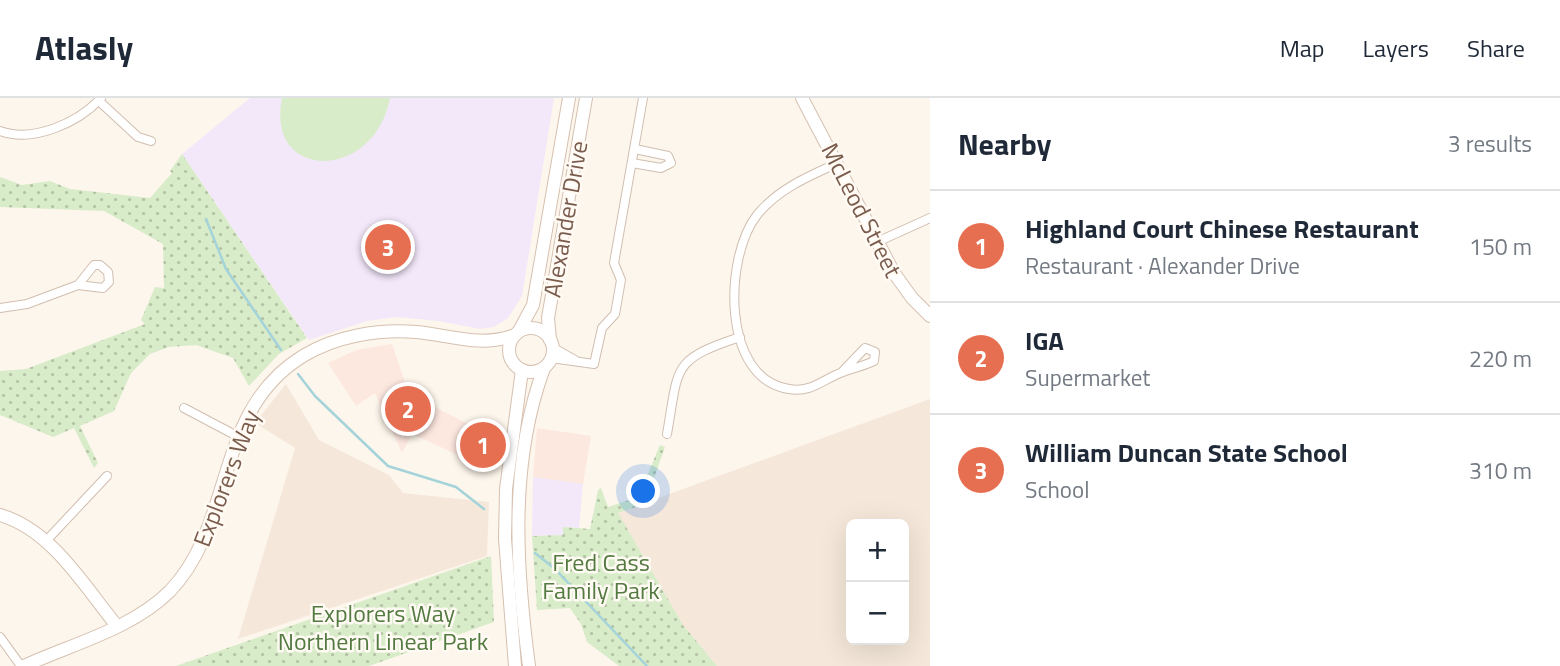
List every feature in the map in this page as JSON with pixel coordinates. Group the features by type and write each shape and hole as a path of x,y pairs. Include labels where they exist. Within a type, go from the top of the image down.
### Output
{"main road":[{"name":"Alexander Drive","path":"517,333 533,305 569,98"},
{"name":"Alexander Drive","path":"529,666 518,532 519,487 531,407 550,353 548,317 586,98"},
{"name":"McLeod Street","path":"802,98 900,283 930,316"},
{"path":"535,328 550,353 534,372 522,370 510,358 510,343 517,333 535,328"},
{"name":"Explorers Way","path":"22,666 117,626 158,601 188,568 200,547 237,436 256,400 283,370 330,343 396,332 482,343 510,358"},
{"name":"Explorers Way","path":"482,343 517,333"},
{"path":"515,666 505,539 505,502 522,370"},
{"path":"0,515 16,520 46,541 117,626"}],"street":[{"path":"550,353 594,364 602,328 615,314 621,280 614,262 643,98"},
{"path":"0,131 38,134 67,122 100,99 138,137 151,141"},
{"path":"632,163 661,168 671,163 668,156 635,149"},
{"path":"838,163 787,188 766,206 751,224 734,267 733,292 740,337 755,371 779,388 809,389 842,372"},
{"path":"877,242 930,218"},
{"path":"0,308 27,304 78,285"},
{"path":"667,434 677,377 686,361 701,350 740,337"},
{"path":"184,408 237,436"},
{"path":"46,541 107,476"},
{"path":"0,637 22,666"}],"shaded area":[{"path":"250,98 554,98 522,296 508,318 494,327 480,329 397,317 367,321 309,340 182,154"},
{"path":"392,344 409,394 498,439 493,471 412,434 402,453 375,393 356,406 328,363 356,350"},
{"path":"286,384 319,440 389,475 403,493 489,502 487,556 238,639 295,448 255,423"},
{"path":"930,399 930,666 717,666 683,625 617,513"},
{"path":"537,428 591,436 583,484 533,477"},
{"path":"533,477 583,484 579,528 564,527 563,535 532,536"}],"green space":[{"path":"282,98 390,98 380,126 364,145 344,157 324,161 304,157 289,145 281,126"},
{"path":"182,154 307,338 279,354 249,386 233,358 196,345 169,347 150,354 131,373 114,411 80,426 98,463 94,468 74,428 53,437 0,415 0,371 26,369 145,324 141,320 155,287 164,288 163,244 104,211 0,207 0,177 22,185 50,181 70,189 150,198 172,173 170,171"},
{"name":"Fred Cass Family Park","path":"660,445 665,447 645,504 618,513 683,625 717,666 619,666 587,642 581,624 570,608 537,610 532,536 563,535 563,527 590,529 598,490 601,488 608,507 638,497"},
{"name":"Explorers Way Northern Linear Park","path":"491,556 494,622 369,666 176,666"}],"waterway":[{"path":"206,219 226,269 281,350"},
{"path":"298,374 315,396 388,466 456,487 484,509"},
{"path":"535,553 555,569 647,666"}],"place":[{"name":"William Duncan State School","path":"388,247"},
{"name":"IGA","path":"408,409"},
{"name":"Highland Court Chinese Restaurant","path":"483,445"}]}
